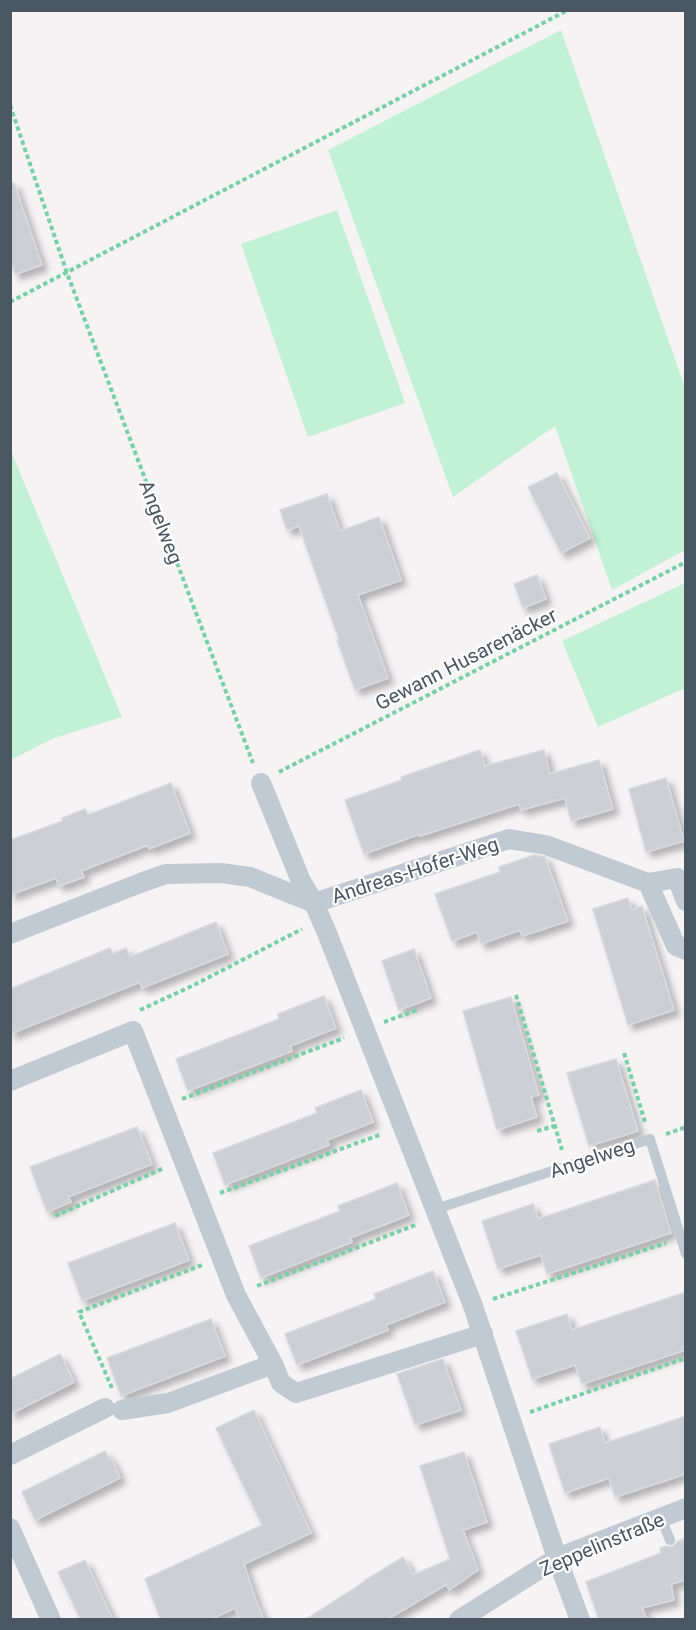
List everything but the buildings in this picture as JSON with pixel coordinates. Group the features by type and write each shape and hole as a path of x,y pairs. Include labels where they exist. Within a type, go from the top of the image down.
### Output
{"street":[{"path":"261,783 301,880 327,933 473,1305 579,1620"},
{"name":"Andreas-Hofer-Weg","path":"10,934 166,874 221,873 250,877 314,903 509,839 546,845 648,883 677,878 686,901"},
{"path":"648,883 676,946 686,950"},
{"path":"10,1081 133,1031 236,1295 281,1383 296,1393 483,1334"},
{"path":"10,1455 113,1409 168,1403 273,1364"},
{"name":"Zeppelinstraße","path":"459,1620 557,1558 686,1508"},
{"path":"10,1528 51,1620"}],"lane":[{"name":"Angelweg","path":"437,1213 650,1139 686,1254"},
{"path":"662,1518 670,1540"}],"path":[{"path":"10,302 568,10"},
{"name":"Angelweg","path":"10,105 67,273 261,783"},
{"name":"Gewann Husarenäcker","path":"261,783 686,562"},
{"path":"133,1031 138,1011 302,929 327,933"},
{"path":"516,995 567,1166"},
{"path":"163,1106 417,1010"},
{"path":"624,1053 650,1139"},
{"path":"628,1094 636,1091"},
{"path":"200,1200 403,1126"},
{"path":"537,1131 555,1126"},
{"path":"55,1216 184,1159"},
{"path":"236,1295 437,1213"},
{"path":"473,1305 681,1238"},
{"path":"113,1409 79,1312 221,1258"},
{"path":"511,1418 686,1358"}],"green space":[{"path":"561,30 685,388 685,550 612,590 555,426 453,497 328,150"},
{"path":"337,210 405,403 308,437 241,244"},
{"path":"10,449 122,717 54,738 11,760"},
{"path":"685,583 685,688 598,727 562,641"}]}
